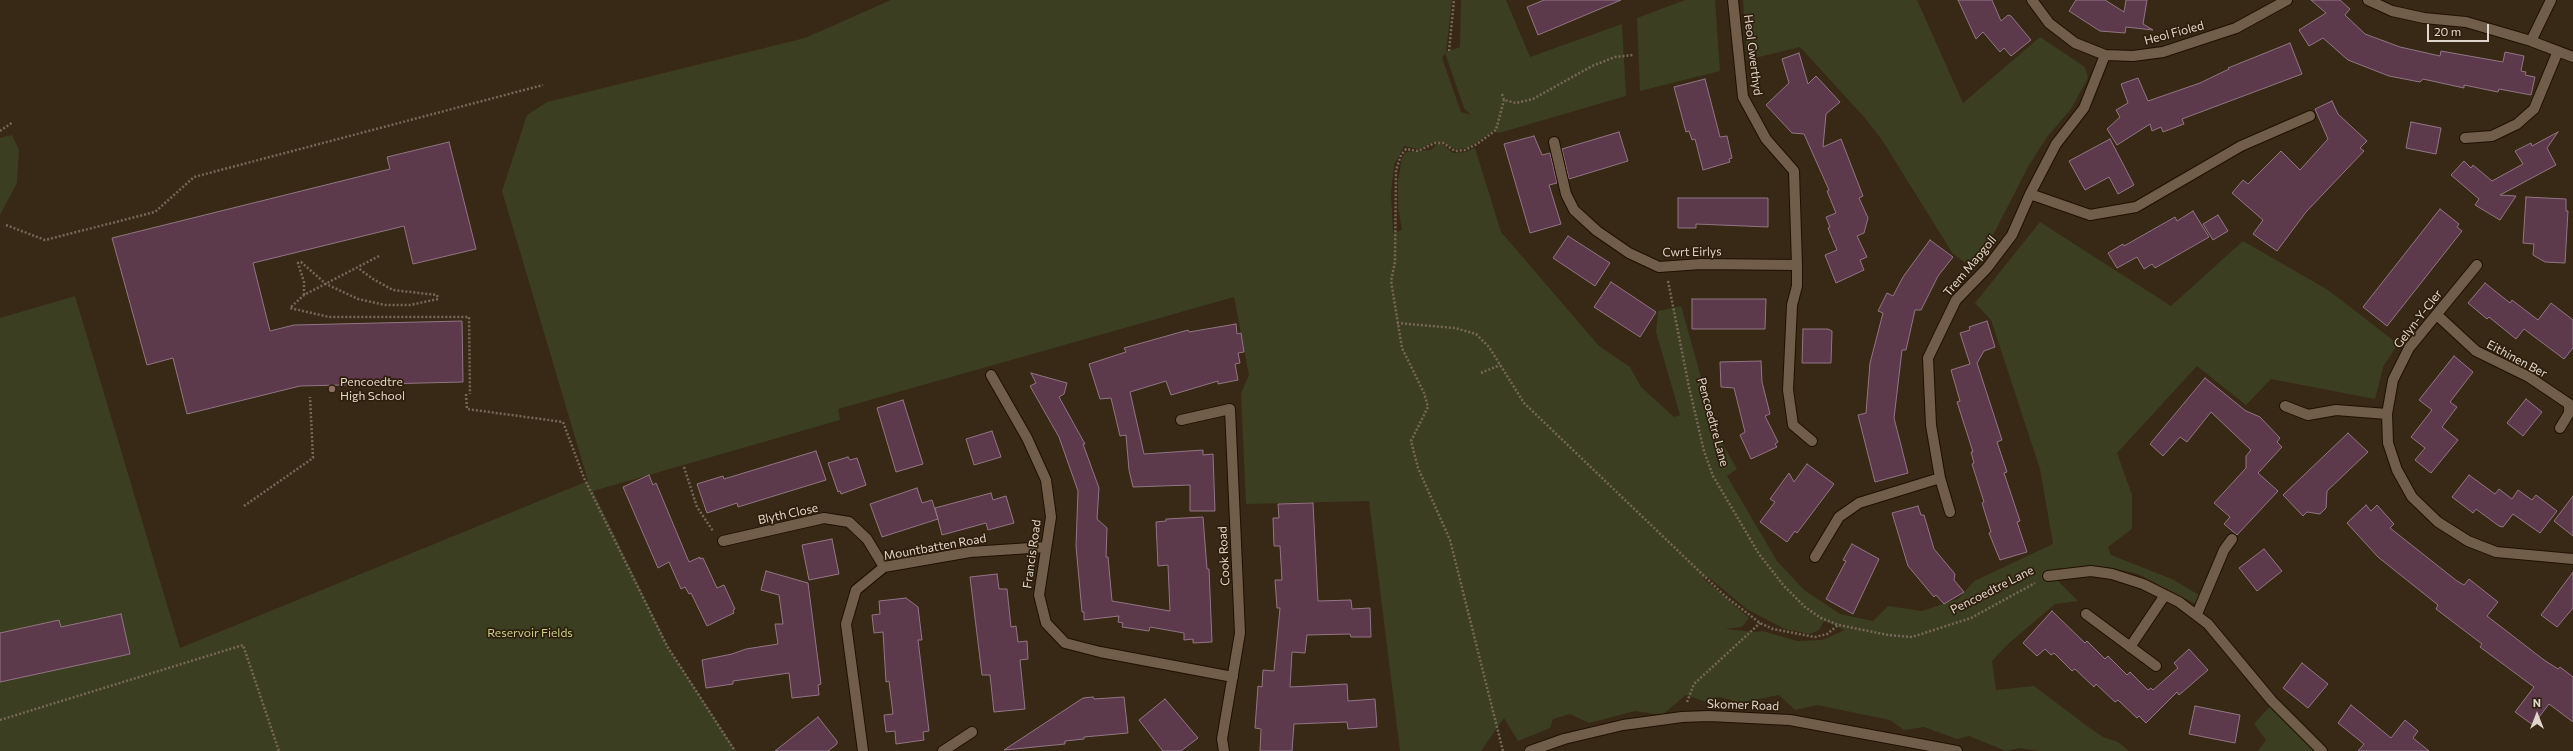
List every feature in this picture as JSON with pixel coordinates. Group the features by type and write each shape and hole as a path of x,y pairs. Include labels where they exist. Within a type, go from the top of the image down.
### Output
{"street":[{"name":"Heol Gwerthyd","path":"1733,0 1743,97 1766,139 1794,171 1797,286 1792,305 1788,390 1793,425 1812,441"},
{"name":"Heol Fioled","path":"2032,0 2049,23 2075,43 2106,55 2133,56 2163,52 2236,28 2286,0"},
{"path":"2368,0 2392,12 2424,18 2466,22 2531,41 2573,57"},
{"path":"2531,41 2551,0"},
{"path":"2465,138 2492,136 2517,124 2534,109 2558,51"},
{"name":"Trem Mapgoll","path":"1950,512 1940,478 1931,425 1928,358 1956,300 1987,268 2012,234 2030,194 2056,144 2084,108 2106,55"},
{"path":"2030,194 2090,215 2136,207 2241,146 2310,116"},
{"name":"Cwrt Eirlys","path":"1554,142 1566,194 1571,205 1597,231 1629,253 1659,267 1701,264 1797,265"},
{"name":"Gelyn-Y-Cler","path":"2477,265 2406,354 2393,380 2387,414 2388,443 2397,470 2412,497 2438,522 2468,541 2496,552 2573,559"},
{"name":"Eithinen Ber","path":"2437,315 2476,351 2529,377 2571,403 2569,413 2560,428"},
{"name":"Francis Road","path":"991,375 1027,438 1046,480 1050,517 1039,595 1046,623 1066,643 1100,652 1233,676"},
{"path":"2285,406 2308,415 2336,410 2387,414"},
{"name":"Cook Road","path":"1181,420 1230,409 1240,633 1222,739 1224,751"},
{"path":"1815,557 1839,517 1859,503 1940,478"},
{"name":"Blyth Close","path":"723,541 824,518 849,522 867,539 884,566"},
{"path":"2197,614 2224,550 2232,538"},
{"name":"Mountbatten Road","path":"862,751 846,624 856,590 884,566 970,552 1046,547"},
{"name":"Pencoedtre Lane","path":"2048,576 2090,571 2112,574 2133,580 2165,595 2197,614 2268,697 2322,751"},
{"path":"2130,647 2165,595"},
{"path":"2086,614 2156,666"},
{"name":"Skomer Road","path":"1530,751 1590,732 1682,717 1747,717 1790,720 1956,751"},
{"path":"943,751 972,732"}],"path":[{"path":"1449,51 1454,0"},
{"path":"1504,100 1516,104 1533,99 1592,66 1615,58 1633,55"},
{"path":"6,225 45,240 155,212 194,178 543,85"},
{"path":"1502,94 1504,100 1496,130 1477,144 1465,150 1455,150 1442,143 1435,143 1418,150 1406,149 1401,155 1396,170 1395,262 1391,281 1402,348 1428,407 1411,441 1418,468 1450,540 1503,751"},
{"path":"0,131 13,122"},
{"path":"379,256 304,295 290,308 329,317 469,316 467,409 563,422 584,478 667,646 735,751"},
{"path":"304,295 304,282 298,263 301,262 326,284 358,299 385,305 410,305 438,299 437,295 393,290 373,279 358,268"},
{"name":"Pencoedtre Lane","path":"1668,280 1689,387 1704,451 1713,476 1759,554 1784,586 1805,607 1821,618 1839,625 1888,635 1912,637 1971,618 2048,576"},
{"path":"1397,323 1455,328 1476,334 1489,347 1524,403 1720,591 1760,623 1773,629 1815,637 1826,634 1839,625"},
{"path":"1481,373 1500,365"},
{"path":"244,506 314,458 310,397"},
{"path":"684,467 697,507 708,527 723,541"},
{"path":"1682,717 1694,684 1760,623"},
{"path":"0,720 243,645 279,751"}],"green space":[{"name":"Reservoir Fields","path":"891,0 1452,0 1446,52 1460,47 1461,0 1506,0 1530,57 1622,24 1626,96 1499,133 1493,131 1468,148 1456,149 1439,142 1453,153 1466,152 1475,148 1501,232 1599,346 1630,367 1641,387 1674,417 1680,415 1656,332 1658,311 1681,306 1717,434 1737,469 1727,476 1777,561 1804,590 1840,614 1873,621 1888,606 1922,611 1958,599 1974,581 2053,544 2040,469 1991,320 1975,303 2040,222 2171,306 2243,241 2328,290 2398,344 2383,367 2375,399 2271,379 2246,405 2197,366 2117,453 2132,495 2132,529 2108,547 2111,555 2172,579 2199,595 2199,601 2194,603 2138,574 2108,567 2080,571 2058,568 2054,577 2078,601 2055,604 2008,644 1992,661 1996,690 2034,686 2103,737 2118,742 2129,751 2039,751 2019,748 2006,751 1969,736 1957,739 1924,727 1904,730 1890,720 1817,705 1795,710 1779,695 1740,703 1720,697 1704,701 1686,695 1662,715 1635,711 1589,723 1570,714 1553,719 1550,728 1518,741 1504,718 1481,751 1400,751 1369,501 1246,504 1241,393 1249,375 1234,297 838,409 840,420 593,491 670,650 736,751 0,751 0,318 75,296 180,648 588,481 502,191 527,115 547,102 805,38","holes":["1445,53 1464,108 1471,115 1461,112 1442,58","1434,142 1439,142 1431,150 1406,152 1402,158 1398,181 1398,208 1402,230 1393,233 1391,193 1394,165 1404,146 1419,149","1708,577 1748,610 1785,629 1810,634 1819,630 1824,621 1845,630 1822,640 1797,641 1763,631 1756,632 1725,629 1742,627 1749,618 1703,578"]},
{"path":"1685,0 1715,0 1720,71 1640,91 1637,18"},
{"path":"1743,0 1917,0 1963,103 2040,37 2085,67 2088,78 2071,109 2047,137 2029,165 1988,245 1969,265 1953,254 1882,140 1864,117 1800,47 1747,60"},
{"path":"12,135 19,150 17,183 0,215 0,138"},
{"path":"2271,705 2311,747 2313,751 2258,751 2266,740 2254,724"}],"building":[{"path":"1544,0 1621,0 1538,35 1527,7"},
{"path":"1958,0 1992,0 2001,21 2008,15 2011,16 2031,40 2011,56 2004,48 2000,52 1983,32 1976,39"},
{"path":"2076,0 2105,0 2124,12 2126,0 2147,0 2143,24 2153,30 2126,27 2125,33 2100,31 2069,11"},
{"path":"2311,0 2340,0 2350,9 2345,15 2365,34 2400,47 2440,56 2441,51 2503,62 2505,52 2524,56 2521,71 2526,72 2525,75 2535,77 2531,95 2499,89 2498,92 2464,85 2464,88 2423,79 2420,82 2389,76 2348,60 2323,38 2309,46 2299,30 2326,13"},
{"path":"2290,43 2302,74 2182,119 2184,124 2163,132 2161,127 2152,131 2150,124 2117,145 2107,129 2120,117 2116,110 2128,103 2121,84 2138,78 2148,101 2200,83 2229,69 2228,68"},
{"path":"1799,53 1808,84 1816,76 1840,102 1826,114 1823,147 1841,139 1863,196 1859,198 1868,218 1864,233 1857,236 1867,257 1860,260 1864,270 1836,283 1825,255 1837,250 1828,228 1830,227 1826,217 1836,213 1827,191 1829,190 1804,134 1792,133 1766,105 1789,83 1782,59"},
{"path":"1705,79 1720,137 1727,136 1732,158 1729,159 1730,162 1703,170 1695,139 1692,140 1689,131 1686,132 1674,87"},
{"path":"2332,101 2338,114 2367,141 2360,148 2364,151 2306,212 2277,251 2253,234 2263,220 2232,193 2243,180 2248,184 2281,151 2300,170 2328,139 2315,109"},
{"path":"2411,122 2441,128 2436,154 2406,148"},
{"path":"1619,132 1628,161 1569,179 1562,149"},
{"path":"2558,132 2547,148 2556,165 2500,195 2516,196 2500,220 2475,205 2479,199 2451,175 2464,161 2471,168 2473,165 2492,181 2523,164 2515,151 2531,143 2532,146"},
{"path":"1534,136 1542,155 1550,153 1557,183 1549,185 1561,224 1530,233 1504,144"},
{"path":"2110,139 2134,185 2118,194 2109,177 2085,190 2069,161"},
{"path":"449,142 476,249 413,264 404,226 253,263 270,331 294,325 462,321 463,382 300,386 187,414 173,358 147,365 112,238 390,169 387,157"},
{"path":"2526,197 2566,199 2566,211 2568,211 2565,263 2545,262 2533,255 2534,244 2523,243"},
{"path":"1678,198 1768,198 1768,227 1696,224 1696,228 1678,228"},
{"path":"2440,209 2459,224 2457,227 2462,231 2387,326 2363,307"},
{"path":"2193,211 2209,237 2155,268 2152,264 2144,269 2137,257 2117,268 2108,253 2123,244 2124,246 2175,217 2177,221"},
{"path":"2218,215 2228,231 2213,240 2203,224"},
{"path":"1568,236 1610,263 1595,286 1553,258"},
{"path":"1930,240 1953,257 1938,276 1921,310 1915,310 1906,350 1902,350 1894,418 1908,473 1875,482 1858,415 1866,413 1870,363 1883,313 1878,311 1887,293 1893,296 1903,277"},
{"path":"1611,282 1656,312 1640,337 1594,307"},
{"path":"2485,283 2510,303 2512,300 2538,320 2551,303 2573,320 2573,348 2564,359 2524,329 2516,339 2489,317 2487,319 2468,303"},
{"path":"1692,299 1766,299 1765,329 1692,329"},
{"path":"1987,321 1995,347 1984,351 1977,363 2002,440 1997,442 2007,472 2004,473 2020,521 2017,522 2027,552 2000,560 1989,533 1991,532 1982,503 1984,502 1972,464 1974,463 1971,452 1973,452 1957,402 1960,401 1951,370 1970,364 1960,333 1970,330 1969,327"},
{"path":"1236,324 1237,334 1241,333 1244,352 1238,353 1240,363 1235,364 1238,380 1218,384 1218,381 1171,395 1166,381 1130,392 1144,454 1203,450 1203,455 1213,454 1215,511 1190,511 1190,485 1133,487 1129,470 1126,435 1120,436 1111,398 1100,399 1089,364 1126,352 1124,348 1188,330 1189,332"},
{"path":"1803,329 1828,329 1832,331 1831,363 1802,363"},
{"path":"2454,356 2473,372 2450,402 2457,407 2442,427 2458,440 2431,473 2415,460 2425,448 2411,437 2432,410 2419,400"},
{"path":"1761,361 1762,382 1770,414 1765,416 1778,442 1775,444 1777,447 1751,459 1740,435 1745,432 1734,388 1721,387 1720,362"},
{"path":"1031,373 1067,383 1064,394 1059,397 1085,444 1083,444 1099,488 1097,519 1107,528 1106,557 1108,557 1112,601 1170,611 1168,565 1158,566 1156,522 1166,521 1166,519 1203,517 1207,569 1209,569 1212,642 1193,643 1193,639 1184,640 1184,633 1150,627 1149,631 1122,627 1123,623 1118,622 1119,616 1084,620 1076,546 1078,491 1059,437 1030,386 1036,383"},
{"path":"2205,378 2246,411 2260,417 2280,438 2277,442 2282,447 2258,473 2278,491 2237,535 2224,524 2230,517 2214,503 2246,468 2246,456 2251,450 2211,412 2187,442 2180,437 2163,456 2150,444"},
{"path":"2526,399 2542,412 2523,436 2507,423"},
{"path":"903,400 923,464 896,472 877,408"},
{"path":"992,431 1001,457 974,465 966,439"},
{"path":"2348,433 2368,452 2327,491 2326,508 2320,514 2307,512 2303,516 2283,495"},
{"path":"816,451 826,480 738,507 737,503 707,513 697,484 723,476 724,479"},
{"path":"848,457 850,460 857,458 866,485 841,494 840,491 838,492 828,463"},
{"path":"1807,464 1834,484 1797,533 1795,531 1787,542 1760,522 1775,502 1770,499 1789,473 1794,482"},
{"path":"649,475 653,485 656,483 689,562 700,557 700,559 703,558 717,588 724,585 735,609 733,610 734,613 707,626 691,593 689,594 685,587 681,589 669,562 658,568 623,487"},
{"path":"2469,475 2495,494 2499,489 2512,499 2518,490 2532,500 2536,495 2557,511 2540,533 2513,514 2503,527 2499,526 2476,509 2473,513 2452,497"},
{"path":"917,488 922,503 932,500 938,519 882,537 870,504"},
{"path":"991,493 993,500 1006,496 1014,523 988,530 986,523 942,535 935,508"},
{"path":"2573,496 2573,536 2554,521"},
{"path":"1313,503 1318,601 1351,600 1352,609 1370,608 1371,637 1351,637 1350,634 1307,635 1305,653 1292,652 1290,687 1347,684 1348,701 1375,699 1377,727 1348,729 1347,722 1294,724 1292,751 1260,751 1261,729 1255,728 1258,686 1262,687 1263,670 1274,671 1280,608 1277,608 1275,580 1282,580 1280,546 1274,546 1273,518 1279,518 1278,504"},
{"path":"2366,505 2371,511 2377,505 2394,524 2390,528 2457,581 2464,585 2469,579 2498,602 2487,616 2544,660 2558,669 2560,667 2573,677 2573,722 2549,704 2533,725 2515,712 2534,687 2480,647 2482,644 2436,609 2438,605 2378,557 2347,523"},
{"path":"1918,506 1921,515 1924,515 1934,549 1955,574 1954,580 1964,592 1944,604 1936,595 1934,597 1908,566 1892,513"},
{"path":"832,539 839,574 809,580 802,545"},
{"path":"1852,544 1879,559 1853,614 1826,599 1846,561 1843,560"},
{"path":"2264,549 2282,571 2257,591 2239,568"},
{"path":"766,571 808,583 821,684 818,685 819,695 792,698 789,673 733,681 733,684 706,688 702,660 732,654 746,649 778,644 775,624 783,624 779,595 761,590"},
{"path":"2573,572 2573,608 2557,627 2541,615"},
{"path":"997,574 999,589 1007,589 1011,627 1016,626 1018,642 1027,641 1028,659 1020,660 1025,709 994,712 990,675 982,675 970,577"},
{"path":"906,598 918,607 922,640 918,640 929,731 923,732 924,740 896,744 895,731 886,732 884,715 893,714 889,681 886,682 883,632 874,633 872,615 880,614 879,601"},
{"path":"2052,611 2085,643 2087,641 2105,659 2108,656 2127,675 2130,672 2148,690 2151,688 2153,690 2178,668 2174,663 2189,649 2208,670 2179,695 2177,692 2146,723 2139,716 2137,718 2118,700 2115,702 2096,684 2094,687 2075,669 2072,671 2054,653 2051,655 2045,649 2037,656 2023,643"},
{"path":"121,614 130,654 0,682 0,633 59,620 61,627"},
{"path":"2302,663 2328,684 2308,708 2283,688"},
{"path":"1093,697 1094,699 1124,697 1128,733 1084,737 1084,739 1065,741 1065,744 1004,750 1083,698"},
{"path":"1165,699 1198,738 1181,751 1163,751 1139,720"},
{"path":"2351,705 2391,738 2405,720 2418,731 2413,738 2429,751 2358,751 2364,744 2338,723"},
{"path":"2195,706 2240,715 2235,743 2189,734"},
{"path":"818,717 837,741 837,744 828,751 775,751"}],"place":[{"name":"Pencoedtre High School","path":"332,389"}]}
